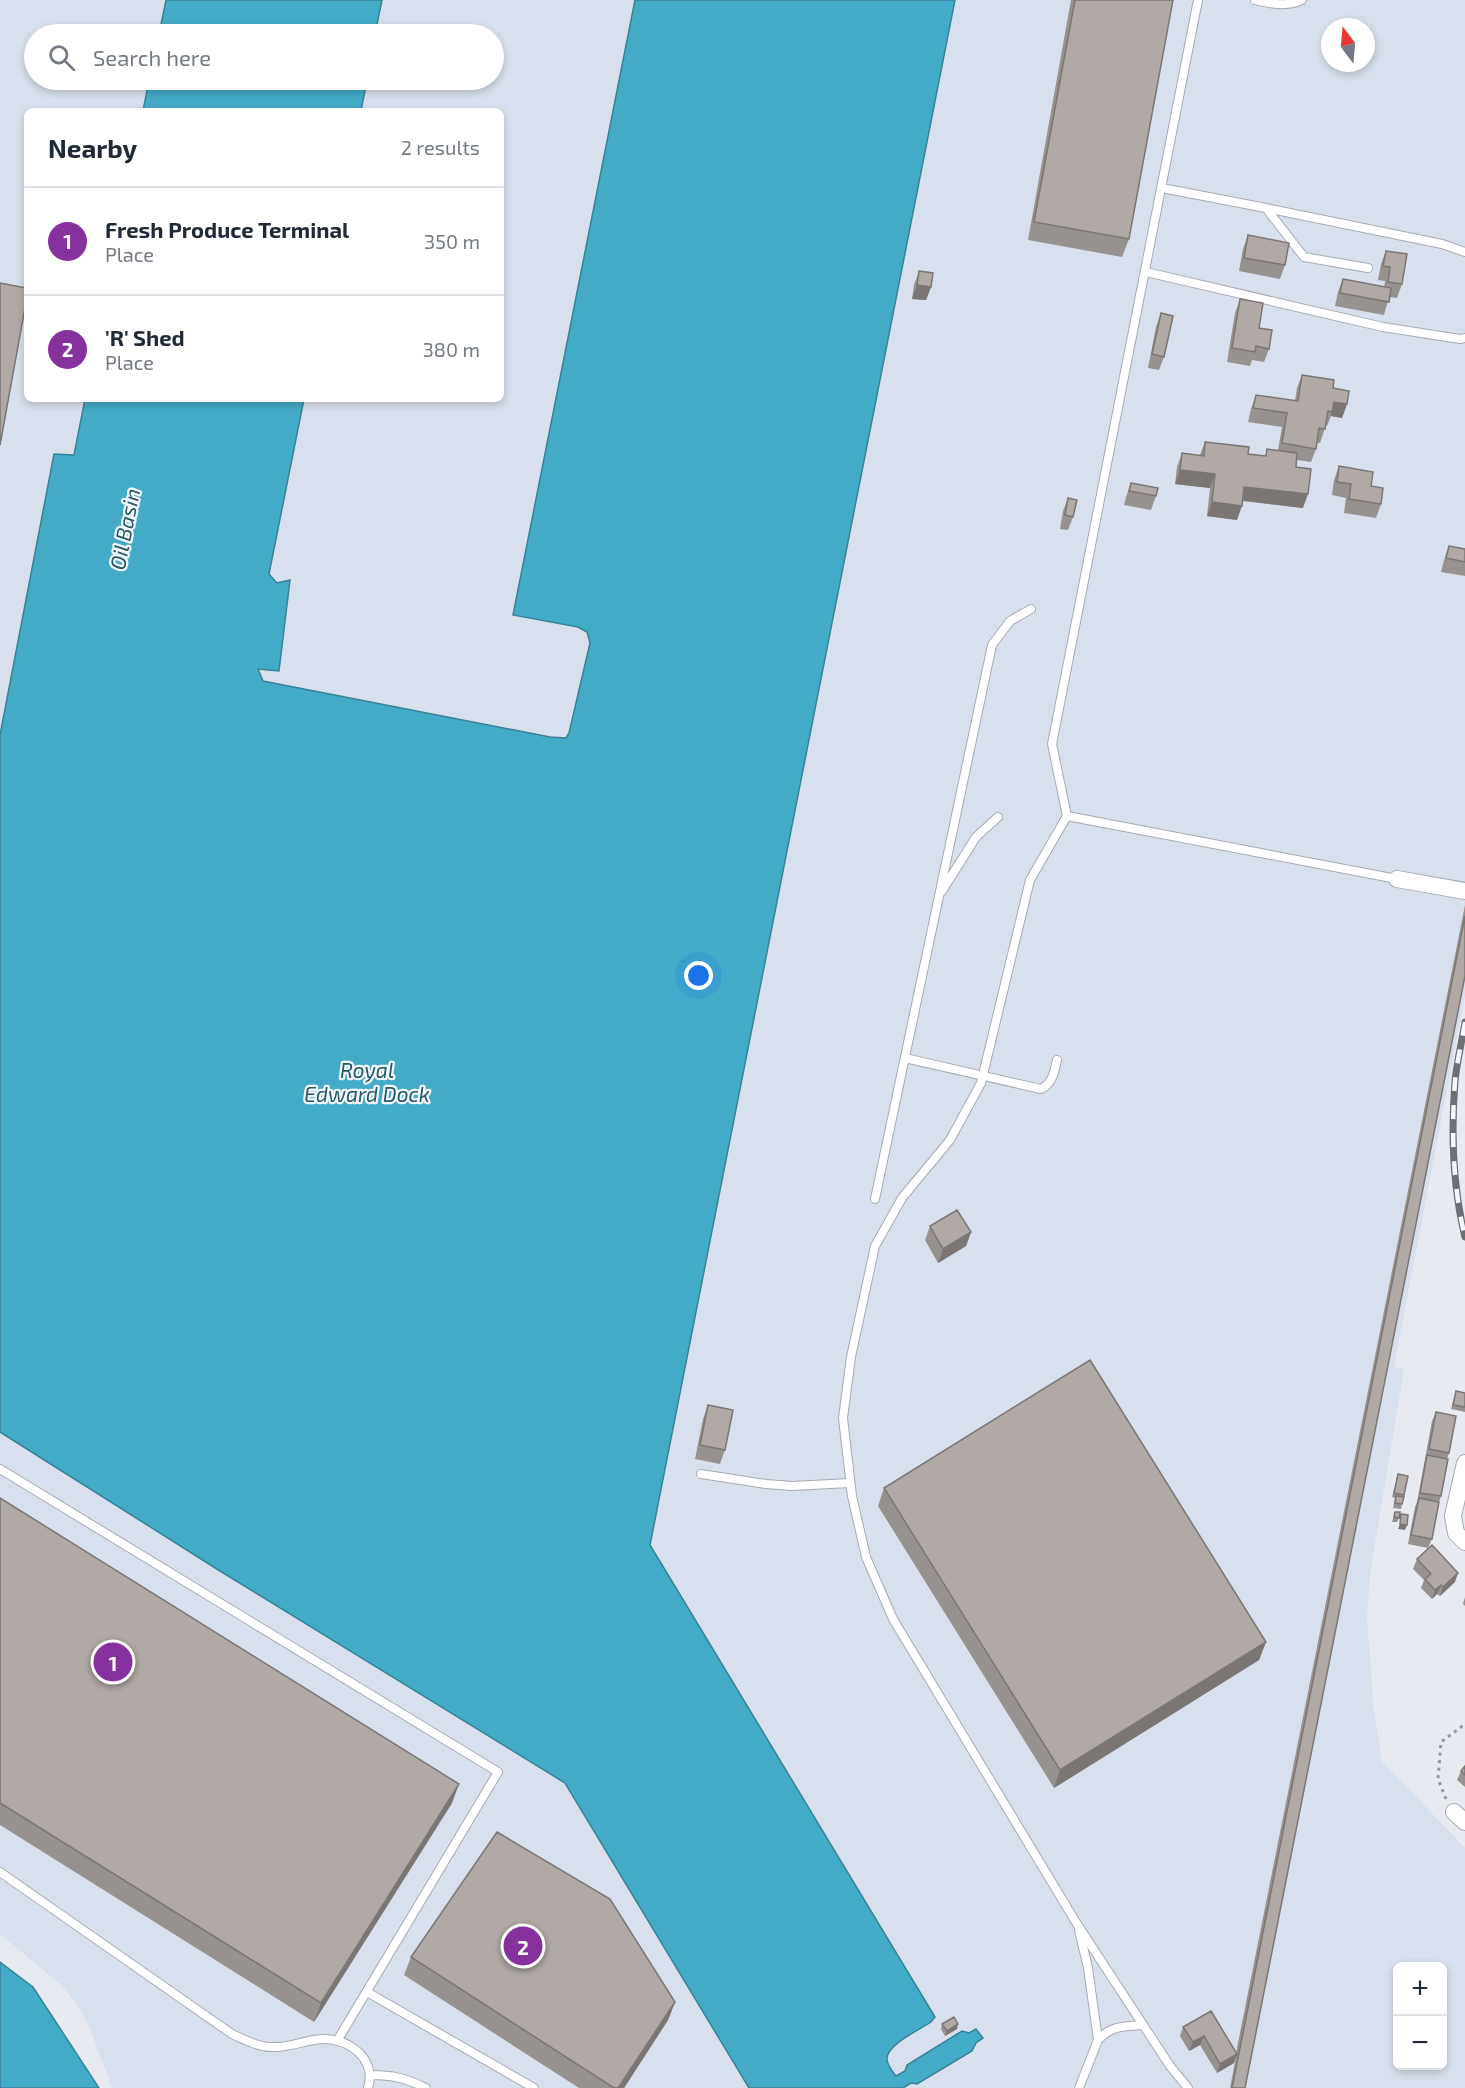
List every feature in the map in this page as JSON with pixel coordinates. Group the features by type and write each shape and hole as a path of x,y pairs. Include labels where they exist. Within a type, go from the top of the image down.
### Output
{"street":[{"path":"1397,879 1465,891"},
{"path":"1465,1463 1453,1515 1456,1533 1465,1542"}],"lane":[{"path":"1188,2088 1142,2025 1077,1924 893,1619 867,1557 850,1483 843,1418 851,1357 875,1246 902,1198 950,1140 981,1083 1030,880 1067,816 1052,744 1198,0"},
{"path":"1255,0 1276,4 1302,0"},
{"path":"1162,188 1442,244 1465,252"},
{"path":"1266,208 1304,257 1368,268"},
{"path":"1146,273 1383,327 1465,338"},
{"path":"875,1199 992,645 1010,621 1031,609"},
{"path":"1067,816 1397,879"},
{"path":"939,897 976,837 998,817"},
{"path":"905,1058 1041,1089 1052,1080 1057,1060"},
{"path":"0,1469 498,1773 337,2042"},
{"path":"701,1474 792,1486 850,1483"},
{"path":"0,1872 232,2034 256,2045 272,2048 324,2039 337,2042 360,2052 367,2061 370,2082 389,2075 401,2077 426,2088"},
{"path":"1077,1924 1088,1968 1098,2040"},
{"path":"367,1992 534,2088"},
{"path":"1079,2088 1098,2040 1106,2032 1115,2027 1142,2025"}],"path":[{"path":"1460,1817 1442,1792 1438,1779 1441,1742 1465,1724"}],"shaded area":[{"path":"0,0 1465,0 1465,995 1394,1367 1404,1369 1370,1574 1367,1618 1374,1711 1382,1761 1465,1848 1465,2088 112,2088 89,2026 77,2004 60,1984 0,1934"}],"water":[{"path":"166,0 382,0 377,24 161,24"},
{"name":"Royal Edward Dock","path":"635,0 955,0 650,1545 935,2017 892,2048 887,2059 891,2070 896,2076 905,2071 907,2065 962,2031 969,2033 976,2029 983,2038 976,2043 972,2051 917,2084 911,2083 903,2088 749,2088 565,1783 220,1571 0,1432 0,735 54,454 74,455 84,402 303,402 269,574 277,583 290,580 279,671 258,669 263,681 550,737 566,738 590,643 587,632 578,627 513,615"},
{"path":"147,90 365,90 362,108 144,108"},
{"path":"0,1962 33,1987 99,2088 0,2088"}],"building":[{"path":"1075,0 1173,0 1129,239 1034,222"},
{"path":"1248,235 1289,243 1285,265 1244,258"},
{"path":"1386,251 1407,254 1402,284 1388,282 1390,267 1383,266"},
{"path":"919,271 933,273 931,287 917,285"},
{"path":"1343,279 1391,288 1389,302 1340,293"},
{"path":"0,283 24,287 24,313 0,445"},
{"path":"1240,299 1263,303 1259,328 1272,330 1269,349 1256,346 1255,352 1232,348"},
{"path":"1161,313 1173,316 1164,357 1152,354"},
{"path":"1302,375 1334,380 1333,388 1349,391 1347,404 1334,402 1332,412 1328,411 1325,429 1319,428 1316,449 1282,443 1287,413 1253,408 1256,395 1298,401"},
{"path":"1205,442 1249,447 1248,454 1266,456 1267,449 1297,453 1296,467 1311,469 1308,494 1244,487 1242,506 1212,502 1215,474 1180,470 1182,453 1204,456"},
{"path":"1339,466 1373,472 1371,486 1383,488 1381,504 1349,499 1351,484 1337,482"},
{"path":"1131,483 1158,488 1156,496 1129,491"},
{"path":"1068,498 1077,500 1073,517 1065,515"},
{"path":"1449,546 1465,549 1465,562 1446,558"},
{"path":"1465,916 1465,976 1245,2088 1232,2088"},
{"path":"957,1210 971,1232 943,1249 930,1226"},
{"path":"1090,1360 1266,1642 1060,1770 884,1488"},
{"path":"1456,1391 1465,1393 1465,1407 1453,1405"},
{"path":"708,1405 733,1410 725,1450 700,1445"},
{"path":"1436,1412 1456,1416 1449,1453 1429,1449"},
{"path":"1427,1455 1448,1459 1441,1496 1420,1493"},
{"path":"1398,1474 1408,1476 1404,1495 1394,1493"},
{"path":"1396,1496 1404,1497 1402,1504 1395,1503"},
{"path":"0,1498 459,1784 321,2003 0,1803"},
{"path":"1419,1498 1439,1502 1432,1539 1411,1535"},
{"path":"1395,1512 1400,1512 1399,1518 1394,1517"},
{"path":"1401,1514 1408,1515 1407,1525 1400,1524"},
{"path":"1432,1545 1458,1573 1443,1587 1441,1585 1435,1590 1425,1579 1431,1574 1417,1559"},
{"path":"497,1832 610,1899 675,2002 618,2088 614,2088 411,1957"},
{"path":"1211,2011 1237,2054 1220,2064 1204,2036 1193,2042 1183,2027"},
{"path":"954,2017 958,2024 947,2031 942,2024"}],"railway":[{"path":"1465,1022 1456,1074 1453,1120 1456,1180 1465,1237"}],"place":[{"name":"Fresh Produce Terminal","path":"113,1662"},
{"name":"'R' Shed","path":"523,1946"}],"water label":[{"name":"Oil Basin","path":"124,529"}]}
